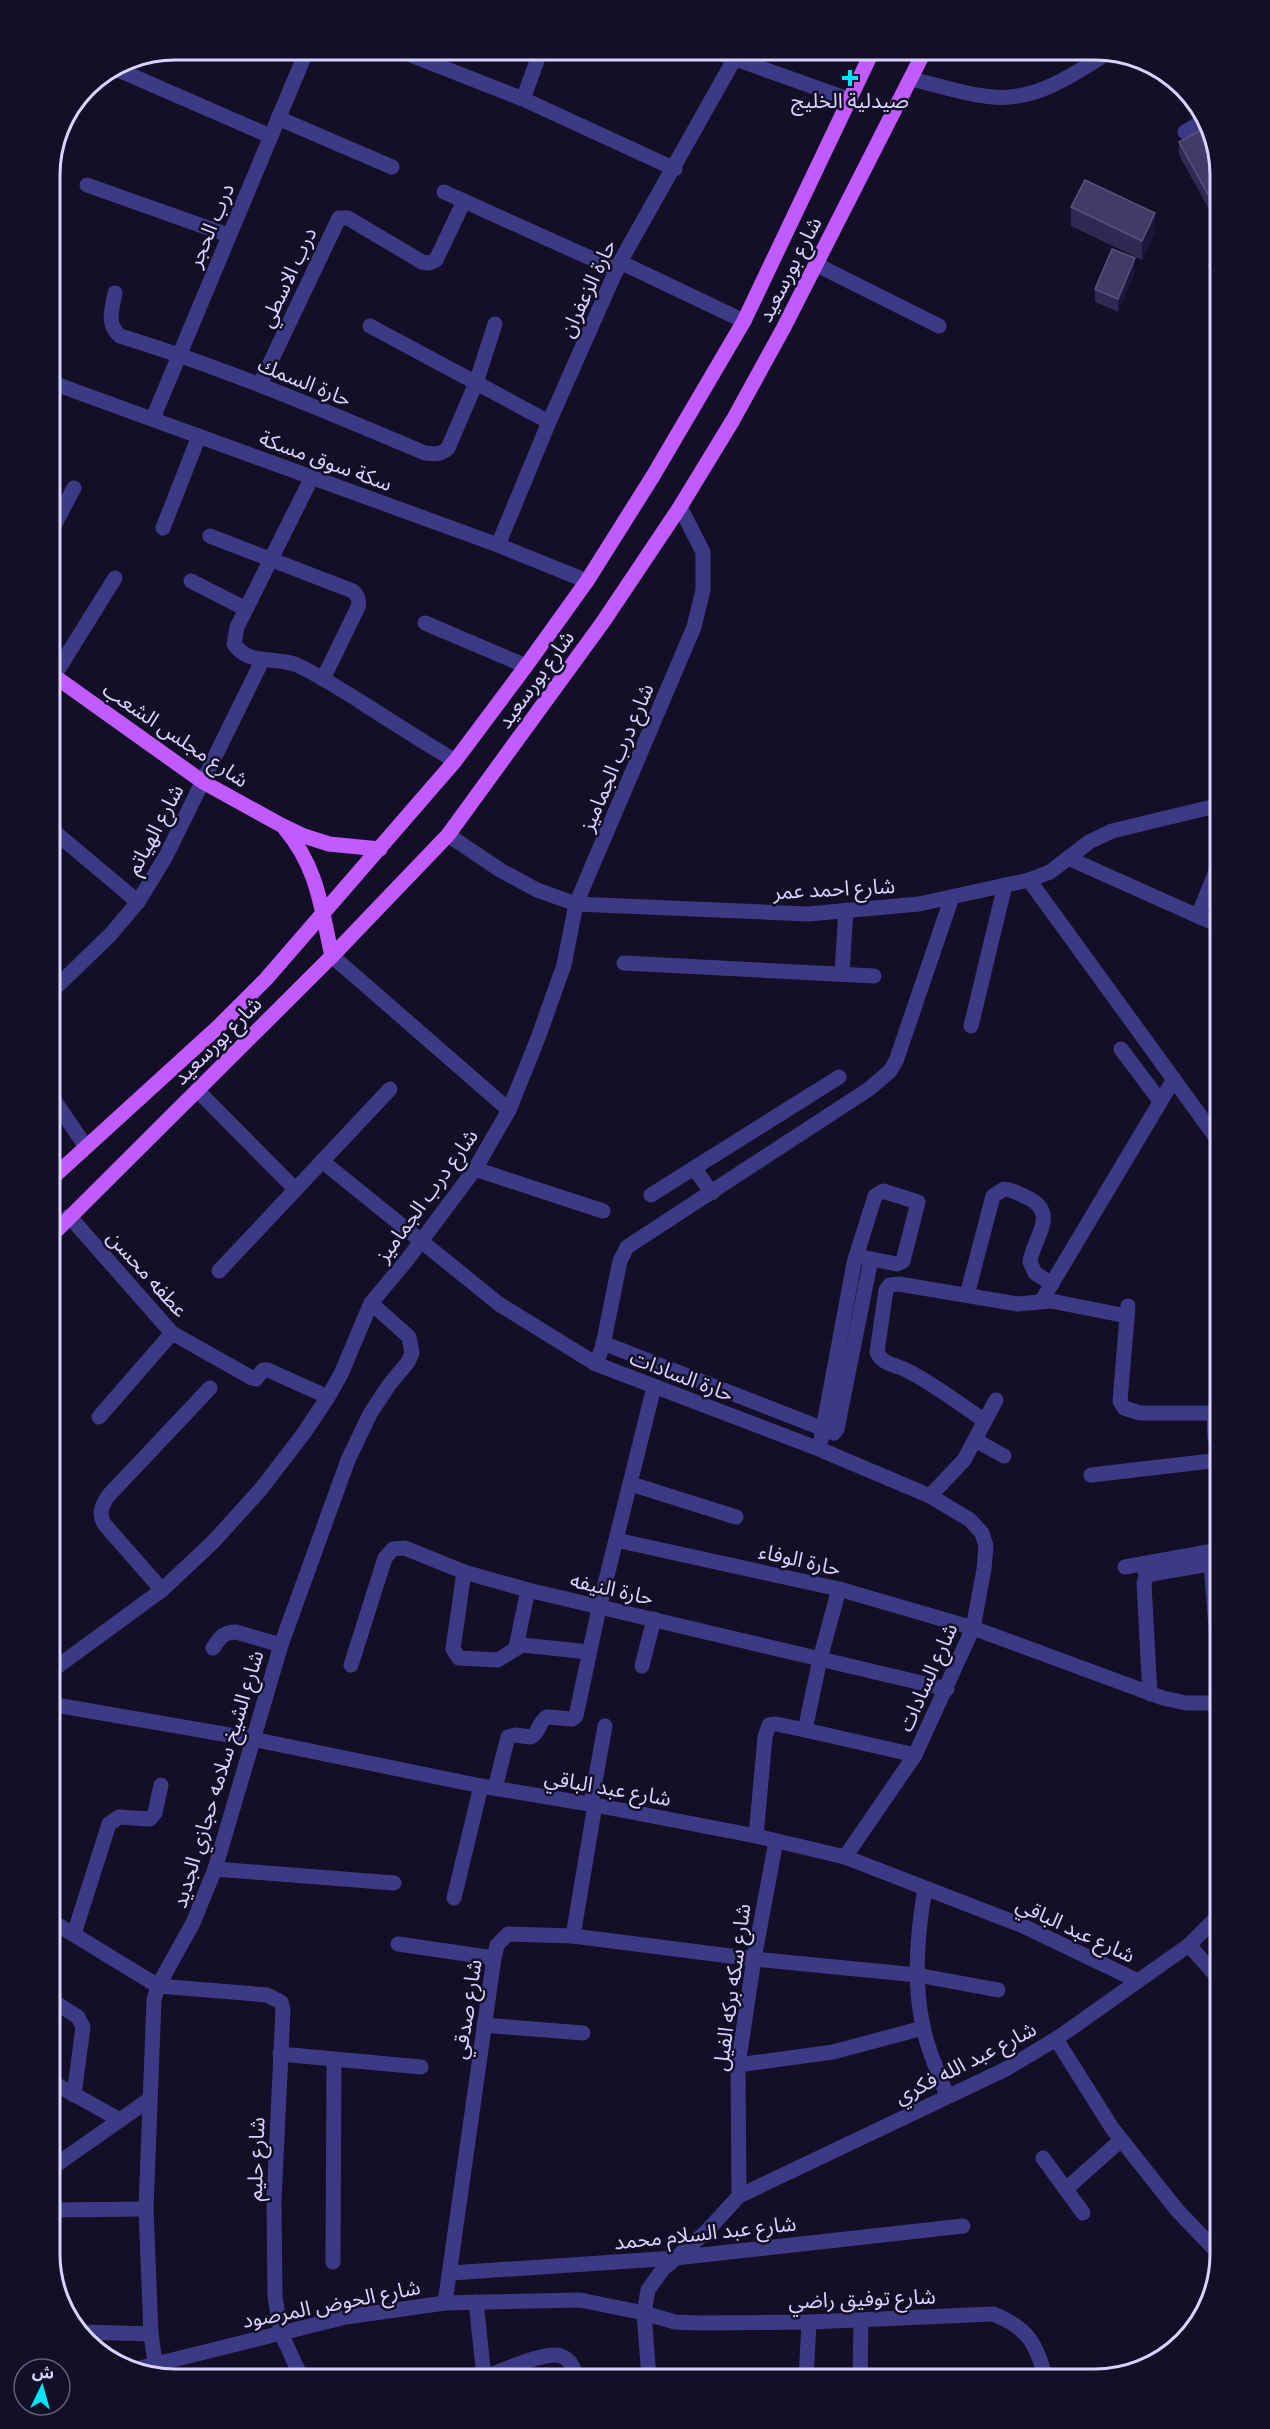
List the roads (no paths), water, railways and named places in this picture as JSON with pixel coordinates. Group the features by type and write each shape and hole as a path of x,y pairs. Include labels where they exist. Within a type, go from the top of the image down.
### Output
{"main road":[{"name":"شارع بورسعيد","path":"60,1171 251,995 455,761 526,666 587,581 653,476 744,321 869,60"},
{"name":"شارع بورسعيد","path":"60,1226 332,956 448,835 603,622 680,507 783,329 920,60"},
{"name":"شارع مجلس الشعب","path":"60,681 203,782 281,825 329,844 380,849"},
{"name":"شارع مجلس الشعب","path":"281,825 297,844 310,866 319,890 322,915 332,956"}],"street":[{"name":"درب الحجر","path":"153,418 303,60"},
{"path":"424,60 523,99 675,169"},
{"path":"523,99 537,60"},
{"name":"حارة الزعفران","path":"498,545 549,422 619,266 675,169 744,60"},
{"path":"753,60 851,100"},
{"path":"911,79 995,98 1025,95 1052,86 1094,60"},
{"path":"124,72 270,136"},
{"path":"278,118 392,167"},
{"path":"1185,132 1198,124"},
{"path":"87,185 228,235"},
{"path":"444,192 744,321"},
{"name":"درب الاسطي","path":"260,384 339,218 348,218 422,262 429,263 436,260 464,201"},
{"path":"815,264 939,326"},
{"name":"حارة السمك","path":"116,293 110,320 114,330 120,336 179,354 260,384 425,453 444,453 476,383"},
{"path":"476,383 495,324"},
{"path":"370,326 549,422"},
{"name":"سكة سوق مسكة","path":"60,385 498,545 587,581"},
{"path":"163,528 200,435"},
{"path":"312,477 237,627 234,644 245,654 262,661 285,661 323,679 455,761"},
{"path":"60,514 74,488"},
{"name":"شارع درب الجماميز","path":"60,1665 162,1590 214,1541 261,1489 328,1397 341,1374 371,1303 421,1242 475,1169 509,1110 564,965 576,904 696,618 703,590 703,552 680,507"},
{"path":"210,536 353,591 357,595 358,607 323,679"},
{"path":"60,663 115,578"},
{"path":"191,581 246,609"},
{"path":"425,622 526,666"},
{"name":"شارع الهياتم","path":"60,984 102,944 138,902 166,856 262,661"},
{"name":"شارع احمد عمر","path":"448,835 500,870 537,890 576,904 808,914 920,904 1029,880 1050,872 1089,842 1112,831 1210,808"},
{"path":"60,836 138,902"},
{"path":"1068,858 1210,921"},
{"path":"1029,880 1210,1128"},
{"path":"971,1026 1005,885"},
{"path":"1198,916 1210,887"},
{"path":"596,1364 603,1343 620,1261 627,1247 841,1108 880,1081 890,1071 896,1061 952,897"},
{"path":"842,974 846,910"},
{"path":"332,956 509,1110"},
{"path":"624,963 874,976"},
{"path":"1121,1049 1160,1101"},
{"path":"651,1195 839,1077"},
{"path":"1042,1300 1173,1079"},
{"path":"824,1086 841,1108"},
{"path":"219,1271 390,1089"},
{"path":"197,1090 295,1189"},
{"path":"60,1109 86,1147"},
{"name":"حارة السادات","path":"322,1161 499,1304 596,1364 819,1449 930,1496 950,1509"},
{"path":"694,1168 712,1193"},
{"path":"475,1169 603,1211"},
{"path":"967,1295 993,1196 1004,1189 1012,1190 1040,1204 1043,1210 1043,1225 1030,1263 1035,1273 1052,1284"},
{"path":"603,1343 832,1433 837,1429 864,1258 876,1193 883,1191 915,1200 918,1205 903,1261 897,1264 864,1258"},
{"name":"عطفه محسن","path":"69,1216 172,1333 252,1378 255,1379 263,1370 268,1370 328,1397"},
{"path":"985,1421 909,1372 883,1362 877,1352 886,1290 891,1285 899,1284 1018,1304 1042,1300 1127,1311 1120,1401 1124,1408 1140,1413 1210,1413"},
{"name":"شارع الشيخ سلامه حجازي الجديد","path":"155,2367 151,2334 146,2209 154,2000 158,1986 193,1923 214,1869 281,1645 348,1460 370,1414 408,1362 411,1353 409,1337 371,1303"},
{"path":"99,1417 172,1333"},
{"path":"454,1898 488,1787 508,1737 515,1735 531,1737 547,1717 572,1719 575,1717 599,1608 654,1387"},
{"path":"162,1590 105,1525 101,1519 101,1506 210,1388"},
{"path":"930,1496 964,1460 996,1400"},
{"path":"819,1449 823,1430"},
{"path":"975,1440 1004,1456"},
{"path":"1091,1475 1210,1461"},
{"path":"631,1484 736,1517"},
{"name":"شارع السادات","path":"845,1857 915,1755 973,1629 986,1546 982,1533 970,1520 950,1509"},
{"name":"حارة الوفاء","path":"616,1540 839,1589 973,1629 1150,1694 1186,1703 1210,1703"},
{"name":"حارة النيفه","path":"351,1665 388,1553 393,1549 405,1548 464,1572 528,1590 947,1689"},
{"path":"1125,1567 1144,1569 1210,1559"},
{"path":"1144,1569 1150,1694"},
{"path":"464,1572 453,1649 456,1656 462,1659 498,1660 516,1647 528,1645 589,1652"},
{"path":"805,1730 820,1659 839,1589"},
{"path":"516,1647 528,1590"},
{"path":"642,1666 654,1619"},
{"path":"213,1648 222,1635 229,1632 281,1645"},
{"name":"شارع عبد الباقي","path":"60,1706 252,1740 488,1787 593,1804 756,1836 845,1857 1021,1924 1138,1981"},
{"path":"756,1836 766,1730 769,1725 776,1724 915,1755"},
{"path":"573,1936 604,1726"},
{"path":"74,1934 109,1824 119,1818 150,1819 155,1813 161,1785"},
{"name":"شارع سكه بركه الفيل","path":"738,2196 738,2065 754,1959 776,1841"},
{"path":"214,1869 394,1883"},
{"path":"925,1889 918,1941 918,1976 923,2028 947,2096"},
{"name":"شارع عبد الله فكري","path":"738,2196 1006,2069 1056,2039 1189,1945 1210,1925"},
{"path":"60,1926 158,1986"},
{"name":"شارع صدقي","path":"445,2303 494,1958 497,1945 508,1934 573,1936 754,1959 918,1976 998,1990"},
{"path":"398,1944 494,1958"},
{"path":"1189,1945 1210,1968"},
{"name":"شارع حليم","path":"158,1986 267,1995 280,2002 283,2009 273,2253 275,2297 281,2333 298,2369"},
{"path":"60,2006 78,2017 83,2027 74,2094"},
{"path":"484,2025 583,2033"},
{"path":"738,2065 833,2052 923,2028"},
{"path":"1056,2039 1121,2140 1177,2210 1210,2245"},
{"path":"280,2054 421,2067"},
{"path":"333,2262 334,2060"},
{"path":"60,2086 120,2120"},
{"path":"60,2159 150,2099"},
{"path":"1066,2189 1121,2140"},
{"path":"1043,2158 1083,2213"},
{"path":"647,2369 644,2313 648,2290 675,2258 706,2232 738,2196"},
{"path":"60,2210 146,2209"},
{"name":"شارع عبد السلام محمد","path":"451,2273 675,2258 963,2226"},
{"name":"شارع الحوض المرصود","path":"159,2368 346,2317 445,2303 580,2300 644,2313"},
{"path":"476,2302 480,2369"},
{"name":"شارع توفيق راضي","path":"644,2313 675,2322 809,2322 993,2314 1011,2321 1026,2333 1037,2349 1043,2369"},
{"path":"860,2369 861,2320"},
{"path":"807,2369 809,2322"},
{"path":"91,2332 151,2334"},
{"path":"509,2369 553,2355 561,2356 572,2369"}],"place":[{"name":"صيدلية الخليج","path":"850,78"}]}
